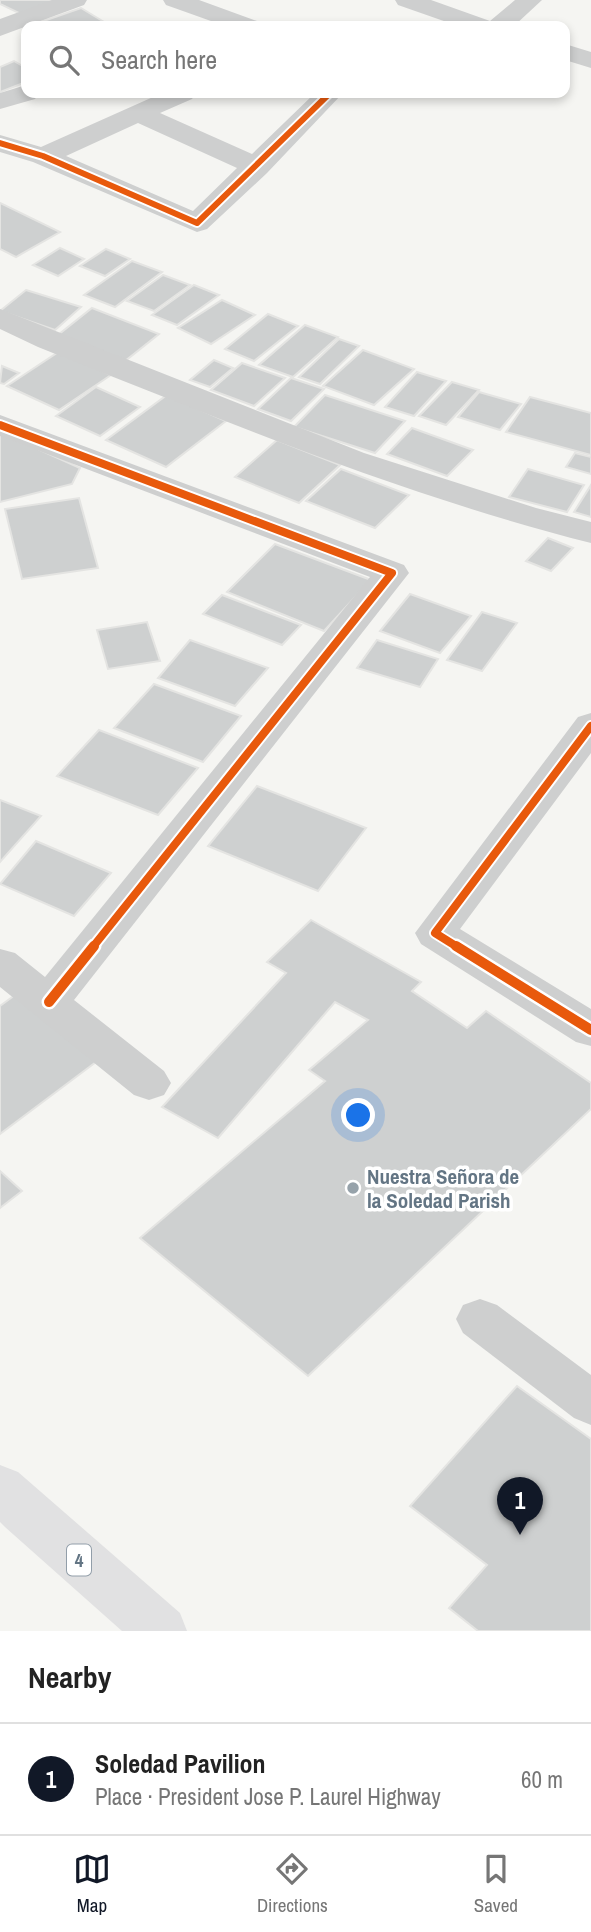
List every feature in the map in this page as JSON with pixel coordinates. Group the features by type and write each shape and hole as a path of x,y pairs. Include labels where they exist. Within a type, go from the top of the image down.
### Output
{"highway":[{"name":"4","path":"0,1488 161,1631"}],"street":[{"path":"0,28 75,0"},
{"path":"175,0 232,21"},
{"path":"407,0 467,21"},
{"path":"505,21 530,0"},
{"path":"191,21 209,13"},
{"path":"570,54 591,60"},
{"path":"0,101 21,95"},
{"path":"43,156 173,98"},
{"path":"0,143 43,156 197,223 325,98"},
{"path":"139,114 257,167"},
{"path":"0,318 49,341 352,460 524,515 591,533"},
{"path":"0,425 392,572 49,1002"},
{"path":"591,726 435,933 591,1030"},
{"path":"0,964 149,1083"},
{"path":"480,1319 591,1403"}],"building":[{"path":"0,0 51,0 57,3 25,16 0,4"},
{"path":"81,8 102,21 43,21"},
{"path":"14,61 21,65 21,84 0,92 0,67"},
{"path":"0,203 60,232 16,257 0,249"},
{"path":"60,248 84,259 58,276 33,265"},
{"path":"106,249 130,259 105,276 80,266"},
{"path":"132,261 162,272 115,307 84,295"},
{"path":"163,275 190,285 154,311 127,301"},
{"path":"194,285 219,295 177,325 152,315"},
{"path":"26,290 81,307 55,330 0,311"},
{"path":"222,300 255,315 211,344 178,328"},
{"path":"92,308 159,334 125,361 58,335"},
{"path":"268,314 298,326 254,361 225,349"},
{"path":"305,325 338,337 293,377 259,365"},
{"path":"339,339 359,346 320,384 299,377"},
{"path":"363,350 414,369 374,405 323,386"},
{"path":"60,351 111,375 59,410 7,386"},
{"path":"214,360 233,368 210,387 190,380"},
{"path":"242,363 285,378 254,406 211,390"},
{"path":"2,366 19,373 4,384 0,383"},
{"path":"417,372 446,381 414,416 385,407"},
{"path":"291,378 324,389 291,421 258,409"},
{"path":"452,382 479,390 446,425 419,416"},
{"path":"96,387 140,407 100,436 56,416"},
{"path":"479,392 521,404 500,430 458,417"},
{"path":"167,395 226,421 166,467 106,440"},
{"path":"325,395 405,421 375,453 294,427"},
{"path":"530,397 591,413 591,455 506,432"},
{"path":"412,428 473,450 447,476 387,454"},
{"path":"0,432 80,468 72,484 0,502"},
{"path":"277,440 340,465 299,503 235,477"},
{"path":"575,453 591,457 591,474 566,467"},
{"path":"341,469 409,495 375,528 306,501"},
{"path":"528,469 584,485 567,512 509,497"},
{"path":"591,485 591,517 574,512"},
{"path":"79,498 98,568 22,579 5,509"},
{"path":"548,538 573,548 551,571 526,561"},
{"path":"275,544 371,580 324,631 227,592"},
{"path":"410,594 471,616 440,653 380,631"},
{"path":"222,595 301,625 282,645 203,614"},
{"path":"482,612 517,623 482,671 447,660"},
{"path":"147,622 160,661 108,669 97,630"},
{"path":"190,640 268,668 235,706 158,678"},
{"path":"377,640 438,659 420,687 357,668"},
{"path":"154,684 241,716 203,762 114,728"},
{"path":"99,730 198,768 158,815 57,776"},
{"path":"257,786 366,828 318,891 208,846"},
{"path":"0,800 41,816 0,862"},
{"path":"36,841 111,873 74,916 0,884"},
{"name":"Nuestra Señora de la Soledad Parish","path":"311,920 421,982 412,991 467,1028 486,1011 591,1083 591,1109 308,1376 140,1238 325,1081 309,1070 368,1020 335,1002 218,1138 162,1107 286,973 267,962"},
{"path":"15,995 96,1062 0,1134 0,1006"},
{"path":"0,1171 22,1191 0,1208"},
{"path":"517,1386 591,1439 591,1631 478,1631 449,1608 487,1565 410,1506"}],"cycle path":[{"path":"0,143 43,156 197,223 325,98"},
{"path":"0,425 392,573 49,1002"},
{"path":"591,726 435,933 591,1030"}],"place":[{"name":"Nuestra Señora de la Soledad Parish","path":"353,1188"},
{"name":"Soledad Pavilion","path":"520,1535"}]}
